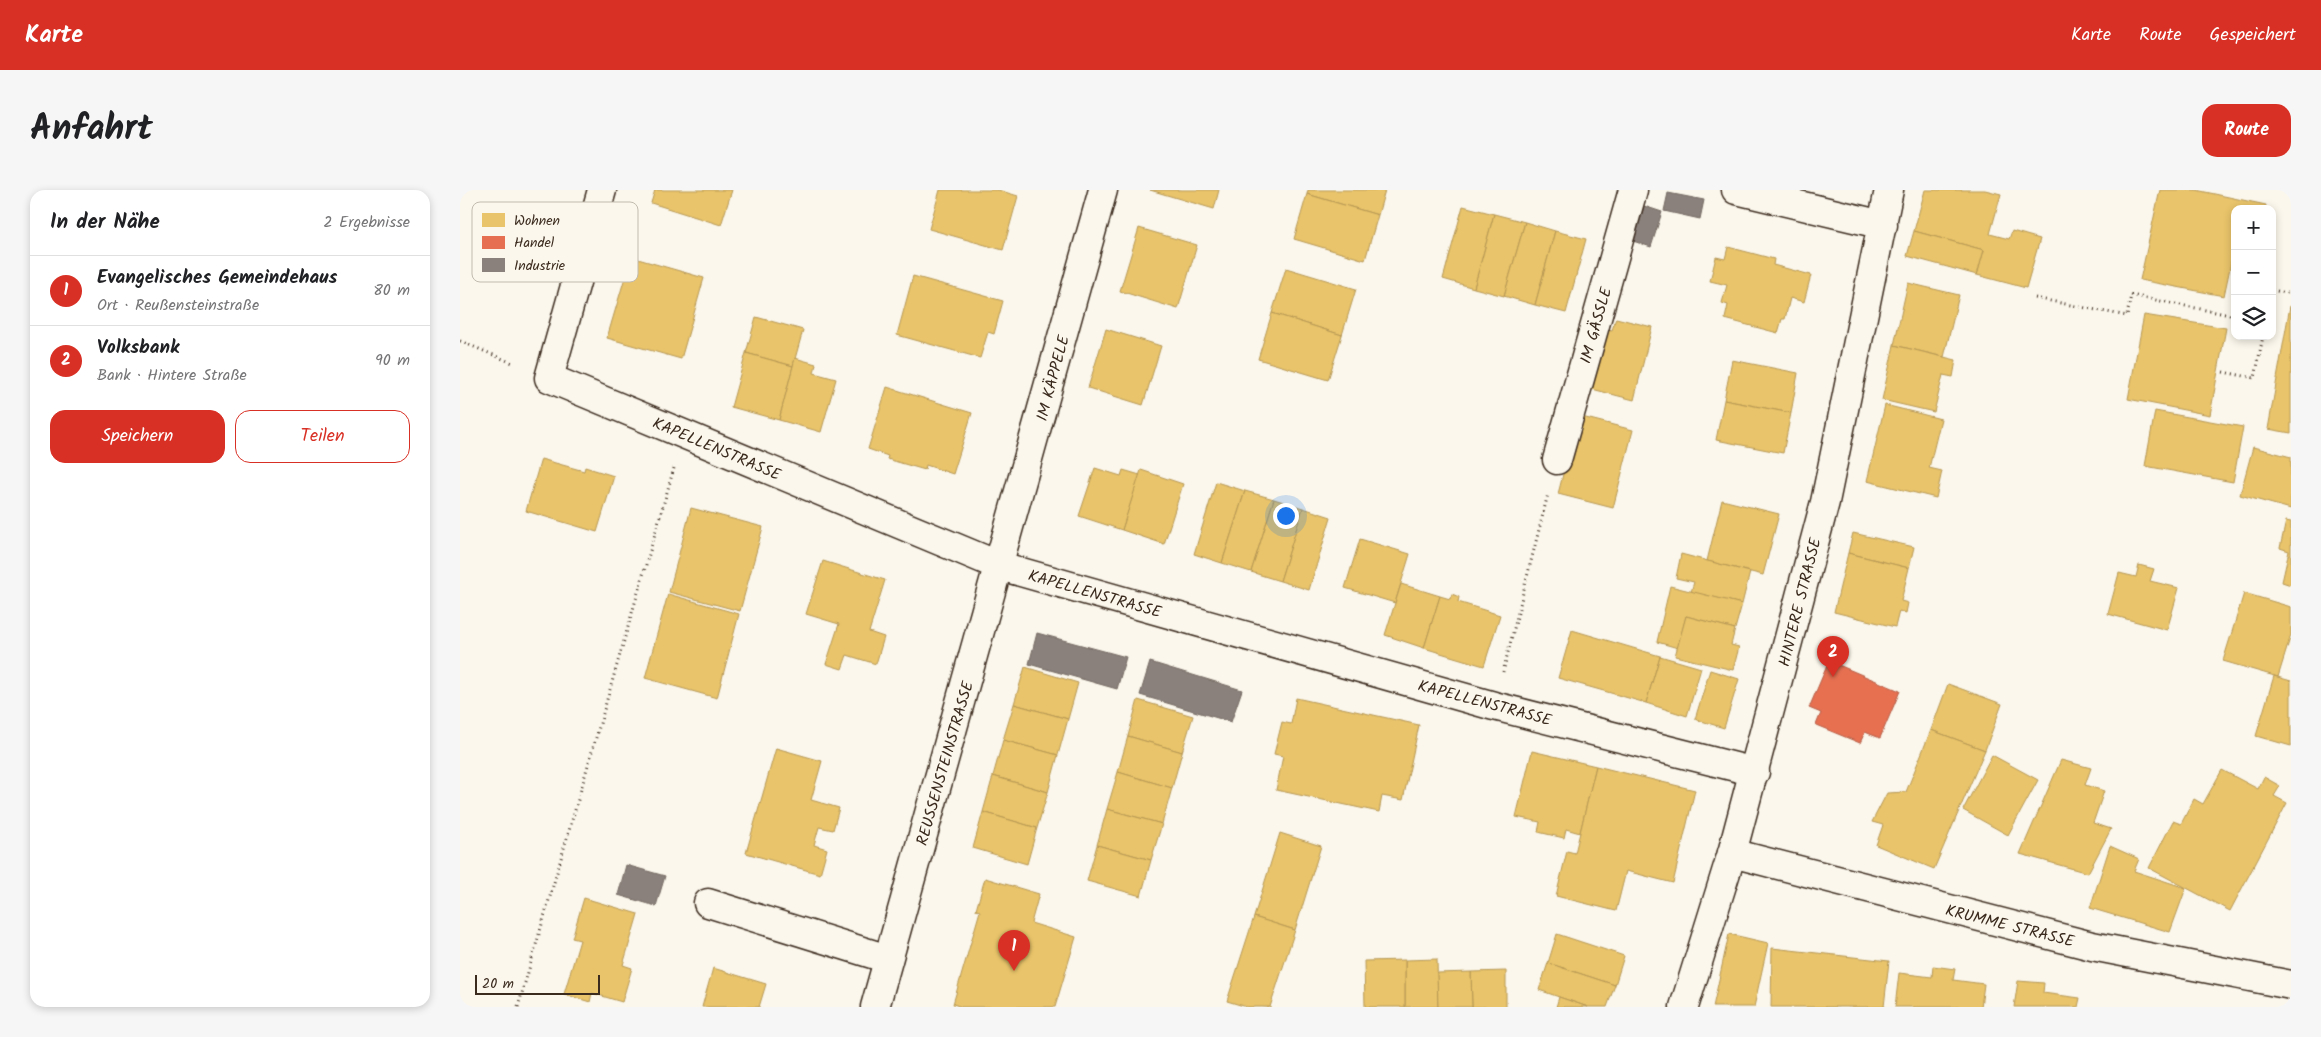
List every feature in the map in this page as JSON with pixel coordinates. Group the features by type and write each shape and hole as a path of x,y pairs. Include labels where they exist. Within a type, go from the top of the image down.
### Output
{"street":[{"name":"IM KÄPPELE","path":"1000,566 1104,190"},
{"name":"IM GÄSSLE","path":"1557,460 1633,190"},
{"path":"1736,190 1883,225"},
{"name":"HINTERE STRASSE","path":"1684,1007 1755,772 1825,502 1889,190"},
{"path":"549,378 576,282"},
{"name":"KAPELLENSTRASSE","path":"549,378 1000,566 1494,706 1755,772"},
{"name":"REUSSENSTEINSTRASSE","path":"875,1007 1000,566"},
{"name":"KRUMME STRASSE","path":"1732,853 2092,946 2291,985"},
{"path":"708,902 888,960"}],"path":[{"path":"2276,291 2291,294"},
{"path":"2035,298 2127,316 2131,295 2231,315"},
{"path":"2223,372 2255,378 2262,340"},
{"path":"460,341 549,378"},
{"path":"518,1007 684,434"},
{"path":"1494,706 1557,460"}],"building: Wohnen":[{"path":"655,190 732,190 721,225 651,203"},
{"path":"940,190 998,190 1018,196 1003,250 929,229"},
{"path":"1150,190 1219,190 1214,209"},
{"path":"1308,190 1385,190 1378,215 1307,194"},
{"path":"1925,190 1985,190 2001,194 1990,234 2009,239 2012,231 2040,239 2026,288 1977,275 1984,250 1914,231"},
{"path":"2160,190 2196,190 2266,205 2231,205 2231,263 2224,296 2140,280"},
{"path":"1307,194 1378,215 1365,260 1294,239"},
{"path":"1463,206 1494,214 1474,288 1443,279"},
{"path":"1494,214 1525,222 1504,296 1474,288"},
{"path":"1525,222 1555,231 1535,305 1504,296"},
{"path":"1139,228 1197,245 1178,309 1120,291"},
{"path":"1555,231 1586,239 1566,313 1535,305"},
{"path":"1914,231 1984,250 1977,275 1907,256"},
{"path":"1728,247 1774,259 1773,265 1811,275 1804,302 1790,298 1785,319 1782,319 1778,333 1725,319 1728,305 1722,303 1727,285 1710,281 1716,257 1725,259"},
{"path":"638,259 704,278 681,359 607,338 624,282 638,282"},
{"path":"1286,268 1356,289 1342,335 1272,313"},
{"path":"913,276 1003,301 994,334 988,332 980,358 897,335"},
{"path":"1908,283 1959,295 1944,357 1894,345"},
{"path":"2291,306 2291,433 2268,429"},
{"path":"1272,313 1342,335 1328,380 1258,359"},
{"path":"2144,315 2226,328 2210,415 2128,399"},
{"path":"756,317 803,330 793,366 746,353"},
{"path":"1616,318 1652,327 1634,400 1592,389 1608,329 1612,330"},
{"path":"1106,329 1161,346 1143,405 1088,388"},
{"path":"1894,345 1956,360 1953,377 1943,375 1934,412 1882,400"},
{"path":"746,353 793,366 779,420 731,407"},
{"path":"795,358 816,364 814,373 836,379 821,432 779,420"},
{"path":"1732,360 1798,373 1791,413 1724,400"},
{"path":"887,387 972,413 953,474 926,465 925,470 887,459 888,456 868,449"},
{"path":"1724,400 1791,413 1783,453 1716,440"},
{"path":"1885,405 1941,419 1929,468 1942,471 1936,498 1867,481"},
{"path":"2155,411 2243,427 2233,482 2145,466"},
{"path":"1578,416 1633,430 1613,508 1558,494"},
{"path":"2253,447 2291,457 2291,509 2240,495"},
{"path":"541,459 584,471 585,467 614,476 597,532 526,511"},
{"path":"1095,468 1121,476 1123,470 1140,475 1122,530 1079,516"},
{"path":"1141,470 1183,484 1164,544 1122,530"},
{"path":"1216,482 1245,491 1222,563 1194,554"},
{"path":"1245,491 1274,499 1251,572 1222,563"},
{"path":"1274,499 1303,508 1280,581 1251,572"},
{"path":"1722,500 1779,514 1763,575 1707,561"},
{"path":"691,508 763,527 740,611 669,592"},
{"path":"1303,508 1331,517 1309,590 1280,581"},
{"path":"2286,521 2291,522 2291,585 2282,582 2289,551 2280,548"},
{"path":"1853,533 1914,547 1909,568 1848,553"},
{"path":"1360,539 1410,554 1395,603 1345,588"},
{"path":"1848,553 1909,568 1901,601 1908,603 1906,613 1899,611 1895,627 1834,612"},
{"path":"1681,554 1750,572 1742,604 1691,592 1694,582 1676,578"},
{"path":"823,561 885,580 869,632 884,637 876,664 847,655 842,669 826,664 839,624 806,614"},
{"path":"2139,565 2154,569 2150,581 2179,588 2167,630 2108,614 2119,573 2136,577"},
{"path":"1401,584 1440,596 1424,648 1385,635"},
{"path":"1670,586 1742,604 1735,629 1686,616 1678,648 1657,642"},
{"path":"2244,593 2291,607 2291,635 2278,677 2223,661"},
{"path":"668,594 739,614 717,698 645,678"},
{"path":"1452,594 1459,597 1458,602 1500,615 1484,666 1424,648 1440,596 1450,599"},
{"path":"1686,616 1735,629 1731,645 1739,647 1733,670 1675,656"},
{"path":"1572,630 1660,656 1646,703 1558,678"},
{"path":"1660,656 1701,668 1687,716 1646,703"},
{"path":"1025,667 1078,683 1068,719 1014,704"},
{"path":"1710,670 1739,679 1724,728 1695,719"},
{"path":"2274,676 2291,681 2291,746 2256,736"},
{"path":"1948,684 2002,704 1985,750 1931,730"},
{"path":"1296,698 1419,725 1403,800 1382,796 1379,812 1276,790 1283,756 1274,754 1282,722 1291,724"},
{"path":"1138,700 1193,716 1182,752 1128,736"},
{"path":"1014,704 1068,719 1058,755 1003,740"},
{"path":"1931,730 1985,750 1934,869 1876,845 1883,825 1872,822 1887,793 1906,792"},
{"path":"1128,736 1182,752 1172,788 1118,772"},
{"path":"1003,740 1058,755 1048,792 993,776"},
{"path":"776,748 822,761 811,800 839,808 833,830 819,827 814,845 827,849 820,874 746,853"},
{"path":"1532,751 1596,766 1580,833 1566,829 1564,838 1538,832 1540,822 1516,817"},
{"path":"1992,755 2038,780 2008,835 1963,810"},
{"path":"2061,760 2091,768 2085,785 2104,791 2093,823 2111,829 2088,873 2020,854"},
{"path":"1596,766 1695,790 1673,883 1626,871 1616,911 1556,896 1567,851 1575,853"},
{"path":"2222,770 2258,789 2264,777 2280,786 2274,796 2287,803 2230,911 2149,868 2173,821 2181,824 2194,799 2203,804"},
{"path":"1118,772 1172,788 1162,824 1107,809"},
{"path":"993,776 1048,792 1037,828 983,812"},
{"path":"1107,809 1162,824 1151,860 1097,845"},
{"path":"983,812 1037,828 1027,864 973,848"},
{"path":"1280,833 1321,846 1295,930 1254,917"},
{"path":"1097,845 1151,860 1141,896 1087,881"},
{"path":"2110,846 2139,859 2134,871 2186,888 2170,932 2090,908"},
{"path":"985,878 1039,894 1031,923 1076,937 1055,1007 962,1007 953,1004 980,911 976,910"},
{"path":"584,898 638,914 623,965 632,968 622,1002 592,993 590,1002 564,994 580,940 572,938"},
{"path":"1254,917 1295,930 1270,1007 1247,1007 1227,1001"},
{"path":"1557,934 1624,956 1615,985 1548,963"},
{"path":"1729,934 1768,943 1754,1007 1713,1007"},
{"path":"1772,948 1889,961 1884,1007 1771,1007"},
{"path":"1437,959 1438,1007 1405,1007 1405,960"},
{"path":"1405,960 1405,1007 1365,1007 1364,961"},
{"path":"1548,963 1615,985 1607,1007 1588,1007 1539,990"},
{"path":"1933,966 1955,969 1953,980 1984,984 1981,1007 1895,1007 1899,973 1932,977"},
{"path":"713,968 766,984 759,1007 702,1007"},
{"path":"1506,971 1506,1007 1472,1007 1471,972"},
{"path":"1471,972 1472,1007 1438,1007 1437,973"},
{"path":"2018,981 2044,983 2043,993 2080,998 2078,1007 2014,1007"},
{"path":"1559,997 1588,1007 1556,1007"}],"building: Handel":[{"path":"1829,661 1900,691 1880,738 1865,732 1860,743 1816,725 1821,713 1809,708"}],"building: Industrie":[{"path":"1668,193 1704,200 1700,219 1664,211"},
{"path":"1644,206 1662,212 1651,247 1633,241"},
{"path":"1037,633 1126,657 1117,689 1029,664"},
{"path":"1150,662 1242,690 1231,722 1140,695"},
{"path":"626,865 665,876 656,906 618,895"}],"place":[{"name":"Volksbank","path":"1833,677"},
{"name":"Evangelisches Gemeindehaus","path":"1014,971"}]}
